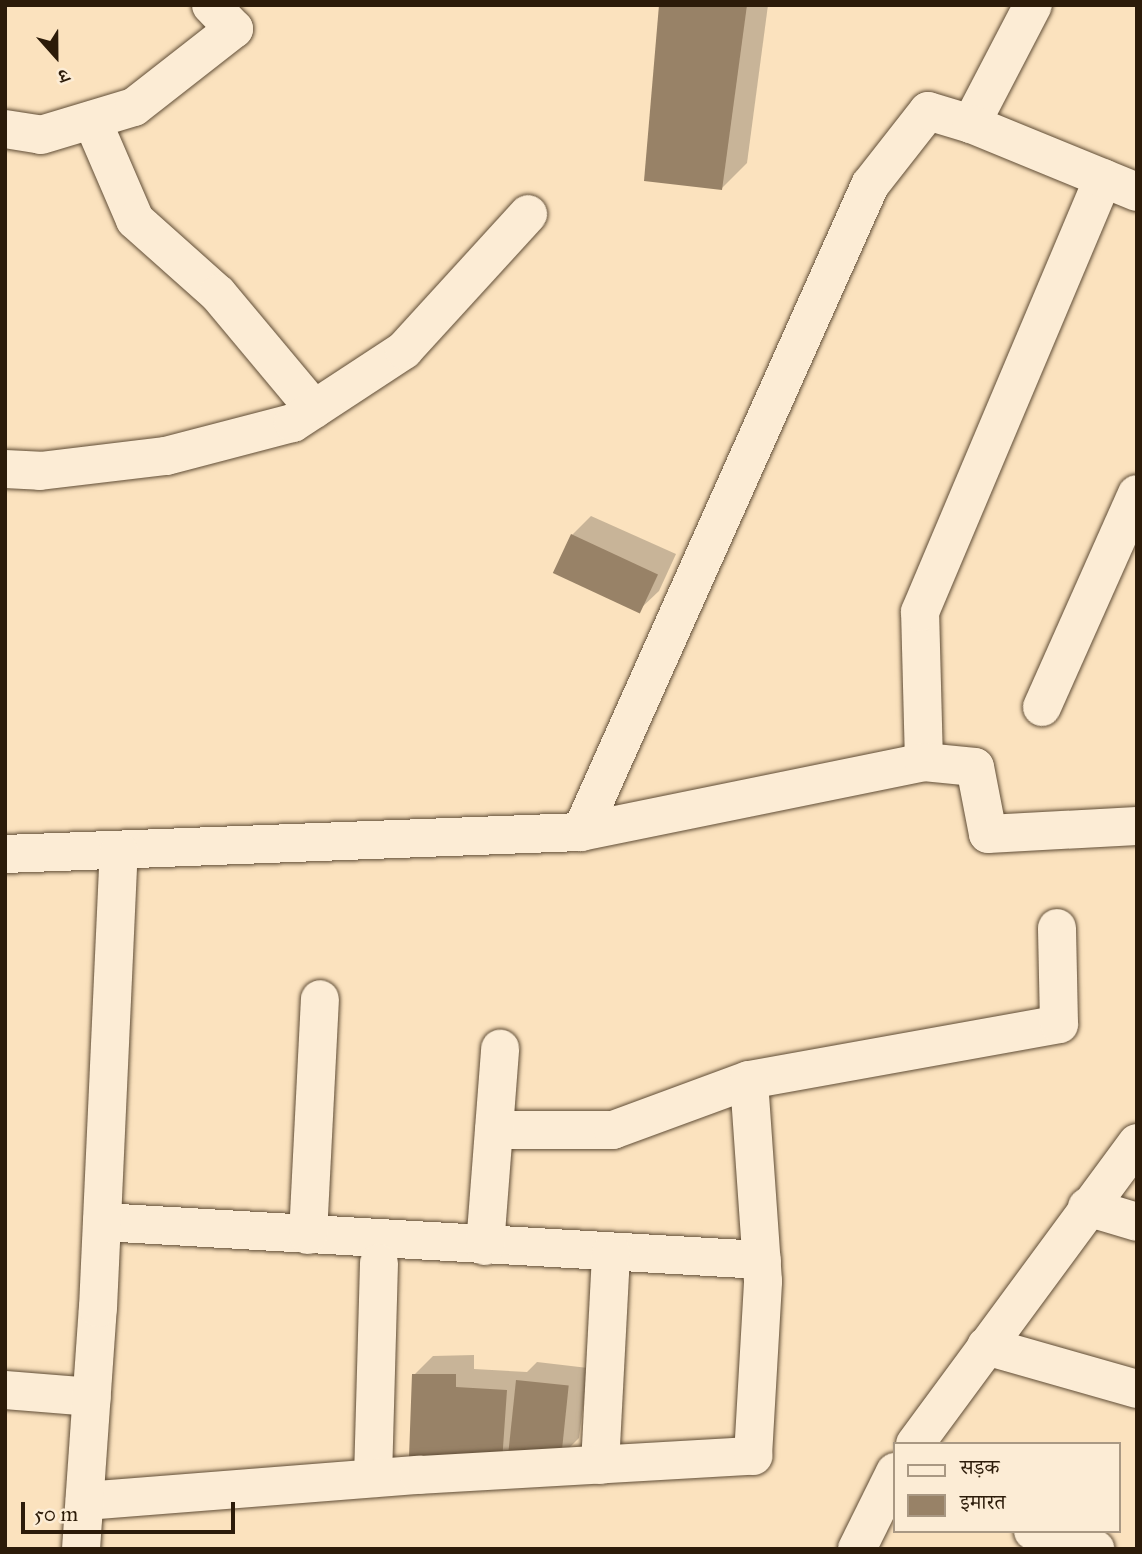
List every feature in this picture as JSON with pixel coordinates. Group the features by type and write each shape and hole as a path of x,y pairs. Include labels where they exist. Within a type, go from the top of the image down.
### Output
{"street":[{"path":"5,129 41,135 134,107 234,29 211,5"},
{"path":"971,124 1033,5"},
{"path":"581,832 870,185 928,111 971,124 1120,185 920,612 924,762"},
{"path":"93,120 135,220 218,294 314,409"},
{"path":"5,469 40,471 166,456 293,423 404,350 528,214"},
{"path":"1042,707 1137,494"},
{"path":"5,854 581,832 924,762 975,766 988,834 1137,826"},
{"path":"81,1549 102,1222 119,851"},
{"path":"494,1130 613,1130 749,1080 1059,1024 1057,928"},
{"path":"308,1236 320,999"},
{"path":"485,1246 500,1049"},
{"path":"85,1501 373,1478 753,1456 762,1260 749,1080"},
{"path":"916,1442 1087,1207 1137,1143"},
{"path":"1087,1207 1137,1222"},
{"path":"102,1222 308,1236 762,1260"},
{"path":"600,1465 611,1252"},
{"path":"373,1478 379,1263"},
{"path":"986,1346 1137,1390"},
{"path":"5,1390 92,1397"},
{"path":"857,1549 891,1484"},
{"path":"1040,1533 1095,1549"}],"building":[{"path":"659,5 747,5 722,190 644,181"},
{"path":"571,534 658,575 640,614 553,573"},
{"path":"412,1374 456,1374 456,1387 507,1390 502,1462 409,1457"},
{"path":"516,1380 569,1386 561,1459 508,1454"}]}
